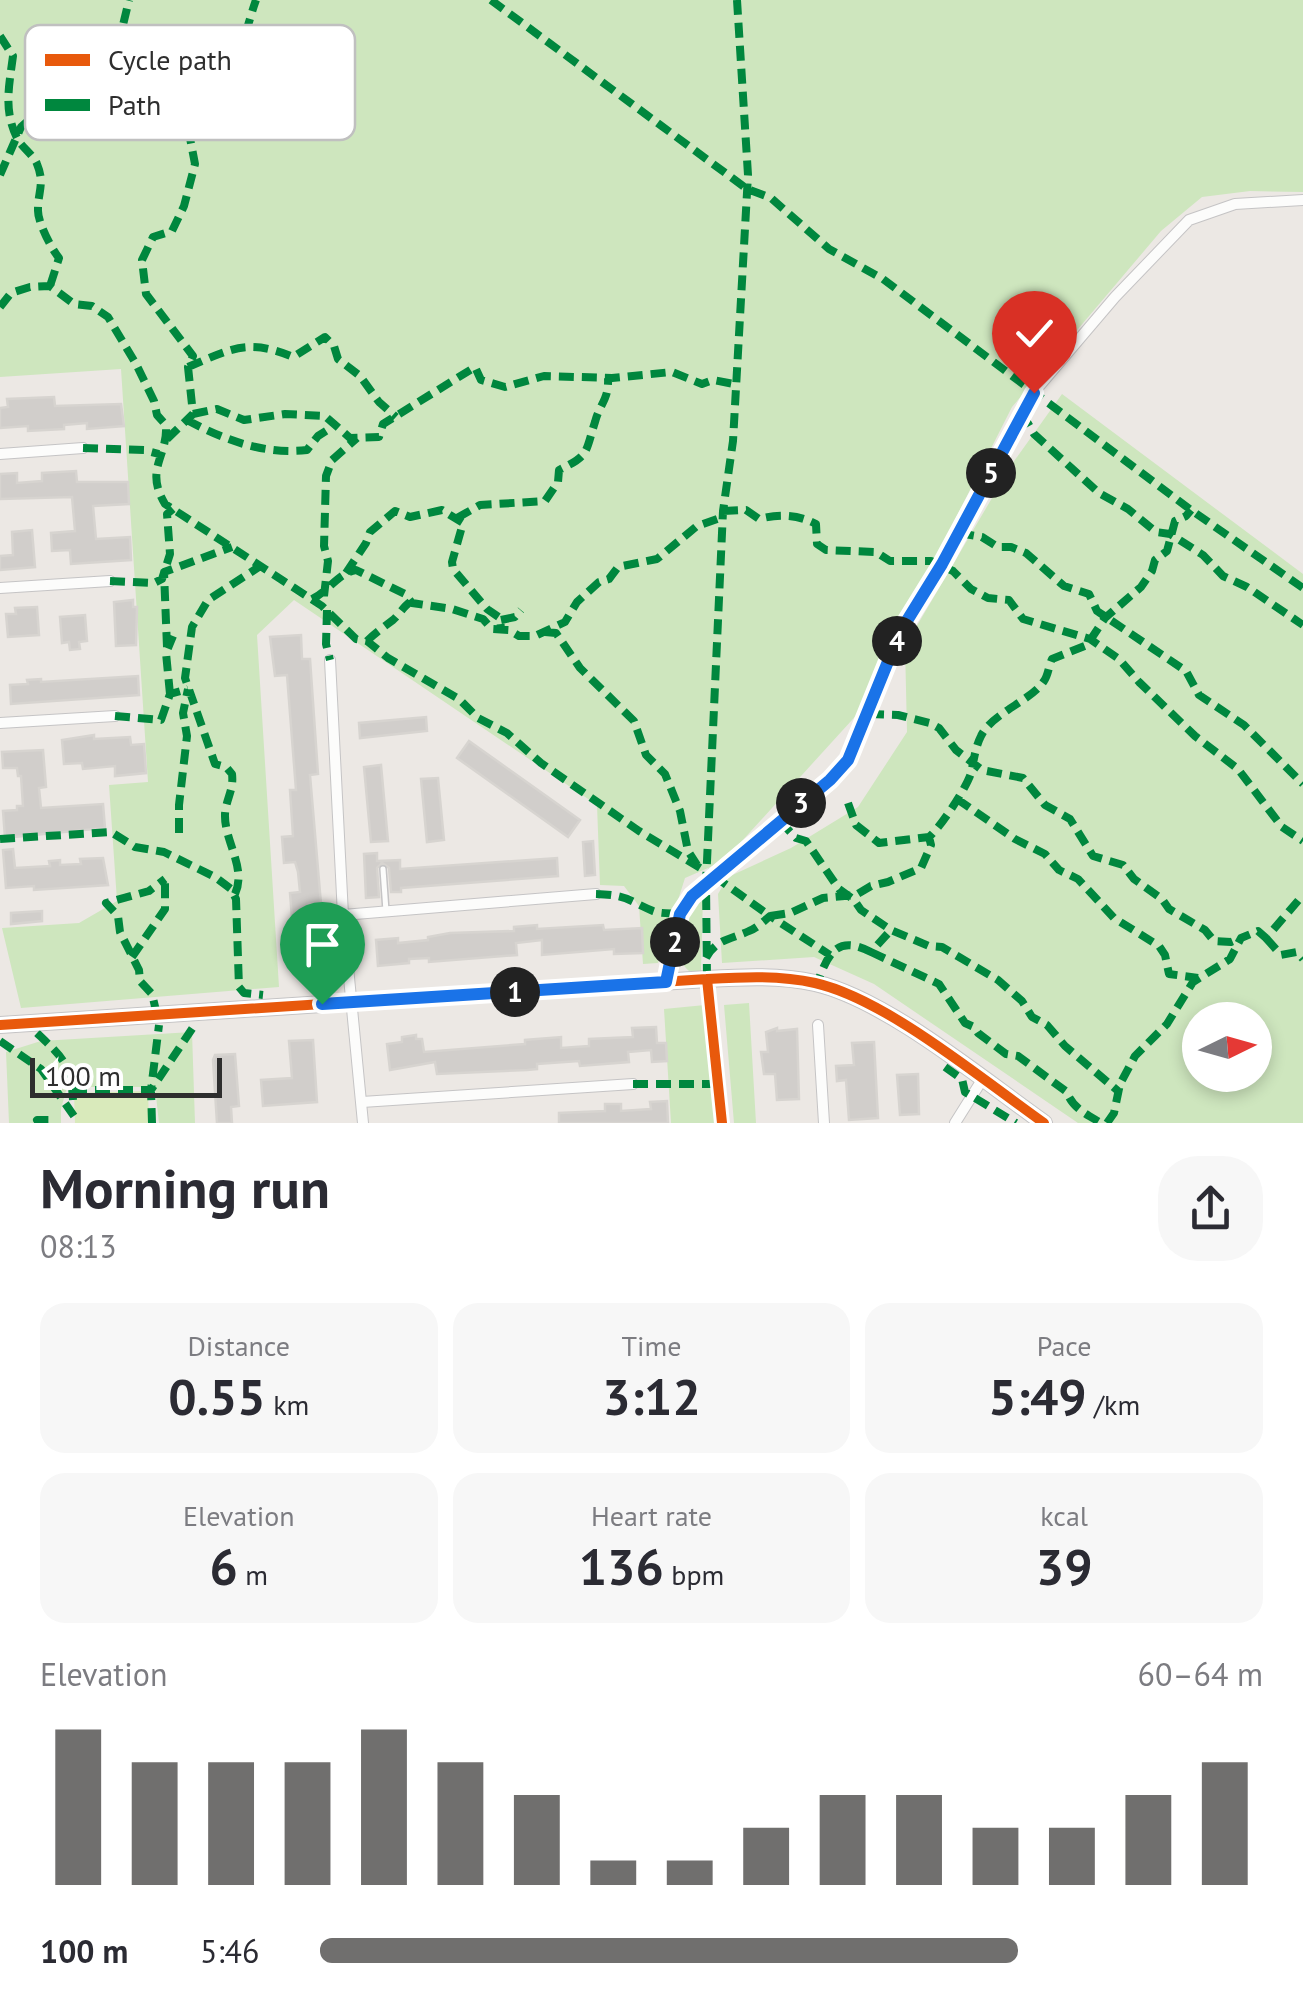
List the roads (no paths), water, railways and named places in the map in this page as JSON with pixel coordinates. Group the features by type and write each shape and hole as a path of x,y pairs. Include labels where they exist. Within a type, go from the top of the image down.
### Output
{"street":[{"path":"666,982 680,914 692,896 830,780 848,760 900,632 942,564 1035,391 1115,298 1190,220 1234,204 1303,200"},
{"path":"0,454 82,448"},
{"path":"0,588 110,581"},
{"path":"330,660 343,915 363,1123"},
{"path":"0,723 114,716"},
{"path":"343,915 596,894"},
{"path":"0,1025 770,977 830,987 876,1008 1044,1123"},
{"path":"818,1025 824,1123"},
{"path":"955,1123 982,1080"},
{"path":"362,1102 633,1084"}],"lane":[{"path":"384,869 386,911"}]}
